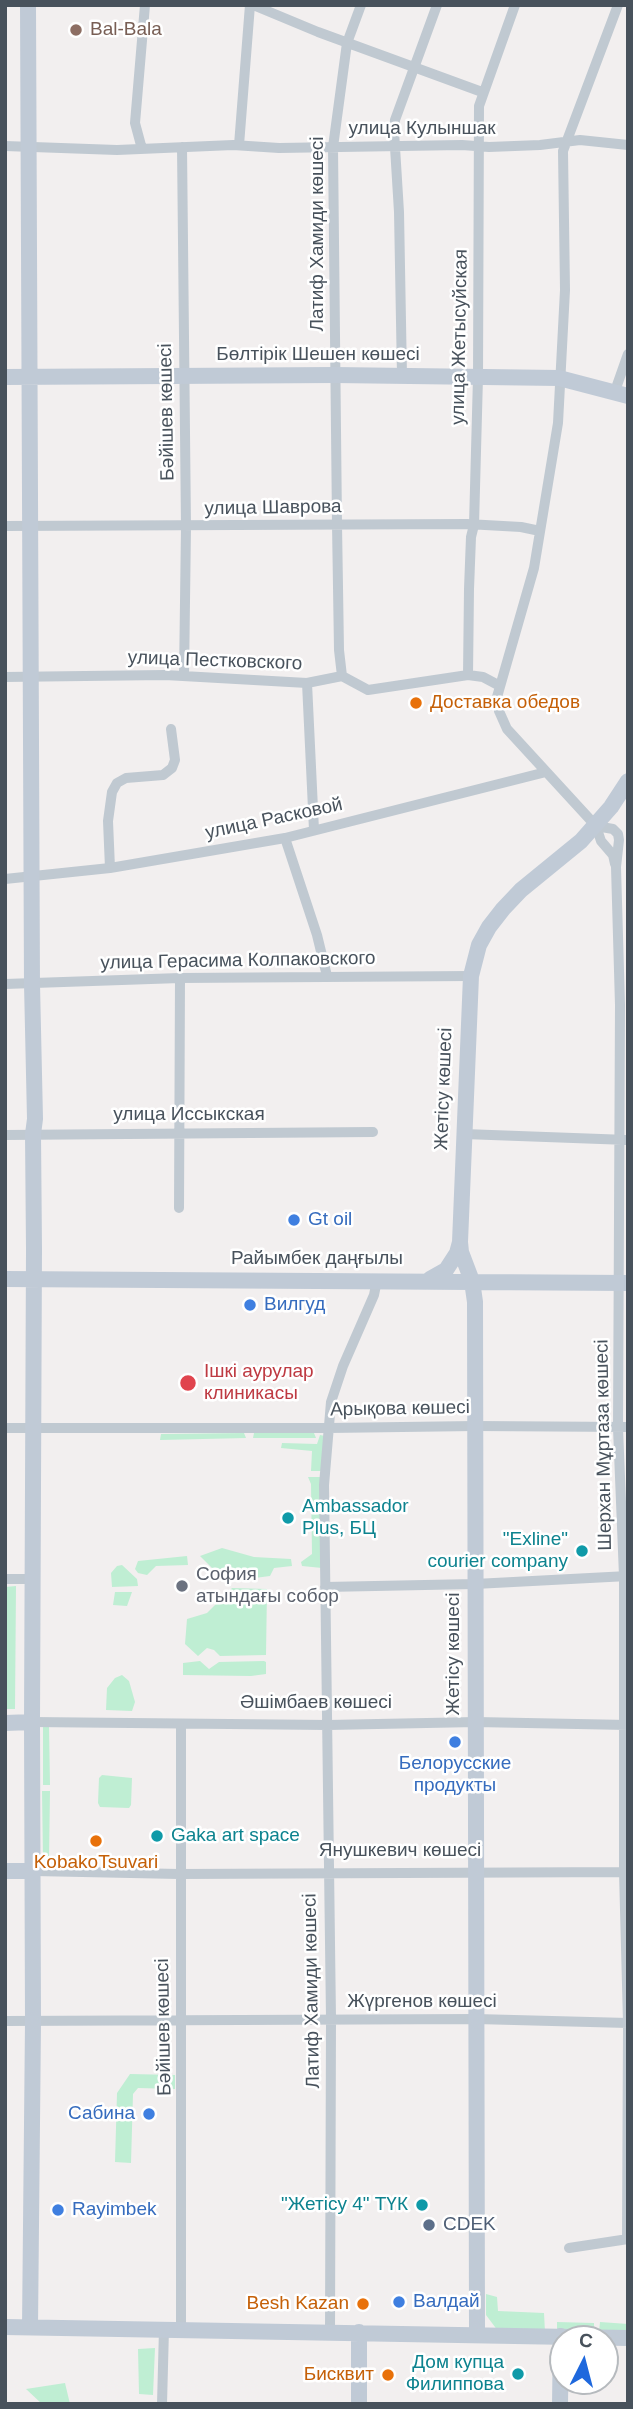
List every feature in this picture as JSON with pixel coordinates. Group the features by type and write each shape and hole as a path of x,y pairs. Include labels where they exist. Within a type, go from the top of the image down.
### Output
{"main road":[{"path":"28,5 32,984 35,1119 32,1723 34,1871 30,2327"},
{"name":"Бөлтірік Шешен көшесі","path":"5,377 335,375 559,378 621,393"},
{"name":"Жетісу көшесі","path":"477,2334 475,1302 472,1281 460,1242 471,976 479,945 503,909 521,890 596,826 628,781"},
{"path":"428,1280 446,1270 457,1253 460,1242"},
{"name":"Райымбек даңғылы","path":"5,1279 624,1283"},
{"name":"Әшімбаев көшесі","path":"5,1723 32,1723"},
{"name":"Янушкевич көшесі","path":"5,1871 34,1871"},
{"path":"5,2327 549,2336"},
{"path":"359,2332 359,2404"}],"street":[{"path":"142,149 135,123 145,5"},
{"path":"239,145 251,5 482,92"},
{"name":"Латиф Хамиди көшесі","path":"342,676 339,650 333,147 347,43 361,5"},
{"path":"402,376 395,120 437,5"},
{"name":"улица Жетысуйская","path":"468,676 478,377 479,106 515,5"},
{"path":"616,867 596,826 507,729 499,711 497,697 524,608 558,423 565,290 563,151 618,5"},
{"name":"улица Кулыншак","path":"5,146 142,149 239,145 279,148 480,146 590,140 628,145"},
{"name":"Бәйішев көшесі","path":"182,147 186,527 184,676"},
{"path":"621,393 628,354"},
{"name":"улица Шаврова","path":"5,526 474,524 540,531"},
{"name":"улица Пестковского","path":"5,677 184,676 307,683 342,676"},
{"path":"342,676 368,690 468,676 484,677 500,686"},
{"path":"307,683 314,830"},
{"path":"110,867 108,821 112,792 117,783 126,778 163,775 172,768 175,760 171,729"},
{"name":"улица Расковой","path":"5,879 110,867 285,838 547,772"},
{"name":"Шерхан Мұртаза көшесі","path":"596,826 613,829 619,840 616,867 624,1139 627,2239"},
{"path":"285,838 317,935 327,976"},
{"name":"улица Герасима Колпаковского","path":"5,984 180,978 471,976"},
{"path":"179,1208 180,978"},
{"name":"улица Иссыкская","path":"5,1135 373,1132"},
{"path":"464,1134 624,1139"},
{"name":"Латиф Хамиди көшесі","path":"330,2332 331,2020 324,1485 331,1402 343,1366 374,1295 377,1280"},
{"name":"Арықова көшесі","path":"5,1428 623,1428"},
{"path":"325,1587 475,1584 626,1576"},
{"path":"5,1578 33,1579"},
{"name":"Әшімбаев көшесі","path":"32,1723 328,1725 476,1722 626,1725"},
{"name":"Бәйішев көшесі","path":"162,2404 173,2329 182,2021 179,1874 181,1724"},
{"name":"Янушкевич көшесі","path":"34,1871 179,1874 626,1872"},
{"name":"Жүргенов көшесі","path":"5,2021 476,2019 628,2024"},
{"path":"569,2248 627,2239"}],"green space":[{"path":"244,1433 246,1438 160,1440 161,1434"},
{"path":"254,1433 314,1433 316,1438 253,1438"},
{"path":"320,1435 325,1436 323,1471 311,1471 312,1451 281,1448 282,1443 317,1444"},
{"path":"308,1477 322,1477 322,1568 302,1566 301,1562 312,1554 311,1484"},
{"path":"222,1548 254,1557 291,1559 292,1566 274,1568 270,1576 247,1579 234,1568 227,1580 200,1556"},
{"path":"187,1556 188,1565 156,1566 147,1575 138,1573 135,1569 138,1561"},
{"path":"122,1565 137,1579 138,1586 112,1587 111,1573 117,1566"},
{"path":"16,1586 15,1709 5,1709 5,1587"},
{"path":"232,1588 267,1589 266,1655 220,1656 207,1648 198,1656 185,1644 187,1619 207,1613"},
{"path":"115,1592 132,1592 127,1606 113,1605"},
{"path":"200,1661 209,1669 219,1662 264,1661 266,1674 183,1675 183,1663"},
{"path":"122,1675 129,1681 135,1702 132,1711 106,1710 107,1688 115,1678"},
{"path":"43,1726 49,1726 50,1785 43,1785"},
{"path":"102,1775 132,1778 129,1808 100,1807 99,1778"},
{"path":"42,1791 50,1791 49,1858 43,1858"},
{"path":"130,2074 175,2075 175,2089 138,2088 133,2094 131,2163 115,2162 117,2093"},
{"path":"486,2294 497,2297 498,2311 544,2313 545,2332 498,2331 486,2315"},
{"path":"557,2322 594,2323 594,2325 557,2325"},
{"path":"600,2322 628,2324 628,2333 619,2333 619,2325 600,2325"},
{"path":"155,2348 153,2395 139,2394 138,2349"},
{"path":"65,2383 70,2404 42,2404 26,2389"}],"place":[{"name":"Bal-Bala","path":"76,30"},
{"name":"Доставка обедов","path":"416,703"},
{"name":"Gt oil","path":"294,1220"},
{"name":"Вилгуд","path":"250,1305"},
{"name":"Ішкі аурулар клиникасы","path":"188,1383"},
{"name":"Ambassador Plus, БЦ","path":"288,1518"},
{"name":"\"Exline\" courier company","path":"582,1551"},
{"name":"София атындағы собор","path":"182,1586"},
{"name":"Белорусские продукты","path":"455,1742"},
{"name":"Gaka art space","path":"157,1836"},
{"name":"KobakoTsuvari","path":"96,1841"},
{"name":"Сабина","path":"149,2114"},
{"name":"\"Жетісу 4\" ТҮК","path":"422,2205"},
{"name":"Rayimbek","path":"58,2210"},
{"name":"CDEK","path":"429,2225"},
{"name":"Валдай","path":"399,2302"},
{"name":"Besh Kazan","path":"363,2304"},
{"name":"Дом купца Филиппова","path":"518,2374"},
{"name":"Бисквит","path":"388,2375"}]}
